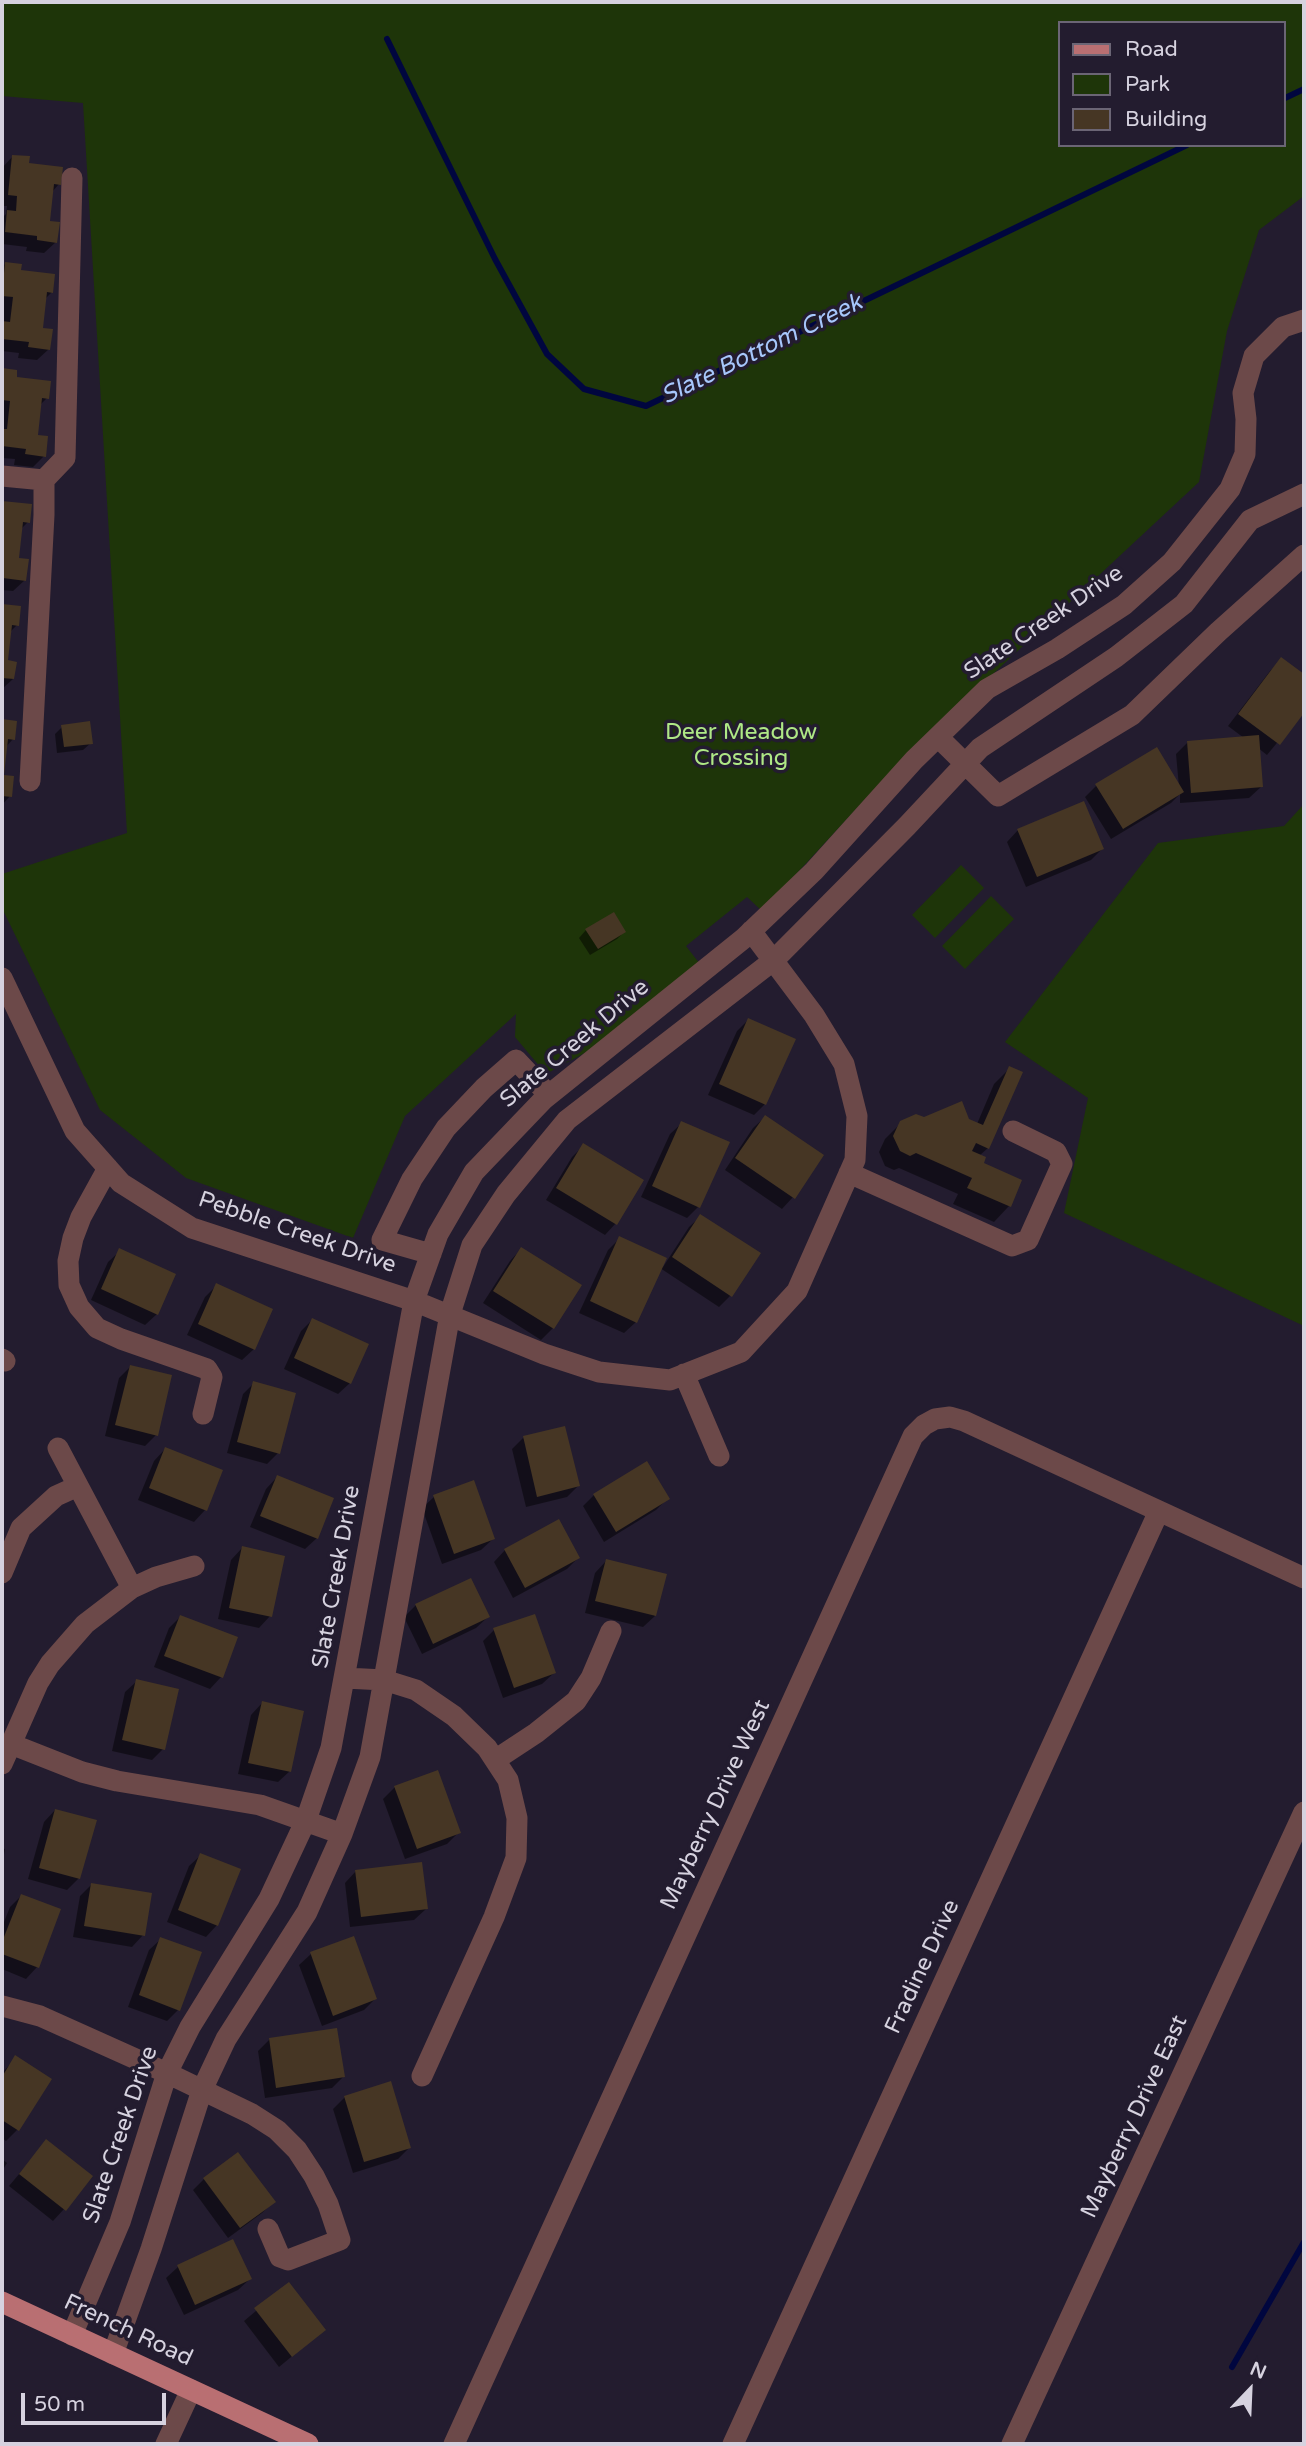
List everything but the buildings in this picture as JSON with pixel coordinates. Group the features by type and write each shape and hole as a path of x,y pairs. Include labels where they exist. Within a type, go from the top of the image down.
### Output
{"main road":[{"name":"French Road","path":"2,2302 308,2444"}],"street":[{"path":"30,781 44,480 65,458 72,178"},
{"name":"Slate Creek Drive","path":"72,2335 120,2222 167,2073 190,2027 269,1899 306,1820 331,1748 414,1301 438,1234 474,1172 549,1095 751,931 814,871 938,737 987,689 1057,649 1124,605 1172,562 1230,489 1245,454 1246,419 1243,393 1254,356 1283,327 1304,320"},
{"path":"2,476 44,480"},
{"path":"113,2354 151,2249 202,2090 226,2039 307,1912 342,1834 370,1757 450,1314 472,1245 506,1194 567,1120 774,960 980,748 1116,657 1184,604 1250,520 1304,494"},
{"path":"938,737 998,796 1132,715 1218,632 1304,555"},
{"name":"Pebble Creek Drive","path":"2,978 75,1130 121,1183 192,1228 414,1301 544,1354 599,1372 670,1380 741,1352 797,1291 855,1160 857,1116 844,1064 814,1016 751,931"},
{"path":"431,1254 382,1240 412,1179 446,1128 484,1088 516,1060 549,1095"},
{"path":"849,1173 1012,1245 1028,1240 1062,1164 1056,1152 1013,1131"},
{"path":"108,1168 73,1238 68,1261 69,1285 79,1307 97,1328 207,1369 212,1377 203,1414"},
{"path":"684,1374 719,1456"},
{"name":"Mayberry Drive West","path":"454,2444 913,1436 935,1419 964,1421 1159,1511"},
{"path":"58,1448 132,1588"},
{"path":"2,1573 21,1528 55,1496 78,1486"},
{"path":"1159,1511 1304,1578"},
{"name":"Fradine Drive","path":"733,2444 1159,1511"},
{"path":"2,1764 38,1683 67,1642 132,1588 156,1577 194,1566"},
{"path":"495,1760 536,1733 576,1701 591,1678 611,1631"},
{"path":"345,1678 384,1681 416,1690 454,1716 487,1748 508,1780 517,1818 516,1858 494,1917 422,2076"},
{"path":"11,1744 82,1772 117,1781 260,1805 342,1834"},
{"name":"Mayberry Drive East","path":"1012,2444 1304,1812"},
{"path":"2,2006 40,2016 167,2073 252,2114 277,2130 297,2150 314,2176 328,2204 340,2240 288,2260 280,2257 268,2229"},
{"path":"166,2444 191,2390"}],"green space":[{"name":"Deer Meadow Crossing","path":"2,2 1304,2 1304,196 1259,230 1227,331 1199,482 906,755 762,911 747,897 686,946 700,964 603,1043 546,1074 515,1037 516,1014 405,1116 353,1238 186,1178 100,1110 2,908 2,874 127,833 83,103 2,96"},
{"path":"1304,804 1304,1326 1064,1213 1088,1098 1005,1042 1158,843 1284,826"},
{"path":"961,865 984,888 935,938 912,915"},
{"path":"991,896 1014,919 965,969 942,946"}],"waterway":[{"name":"Slate Bottom Creek","path":"387,39 495,259 547,354 584,389 646,406 1183,147"},
{"name":"Slate Bottom Creek","path":"1285,98 1304,89"},
{"path":"1232,2367 1304,2242"}]}
